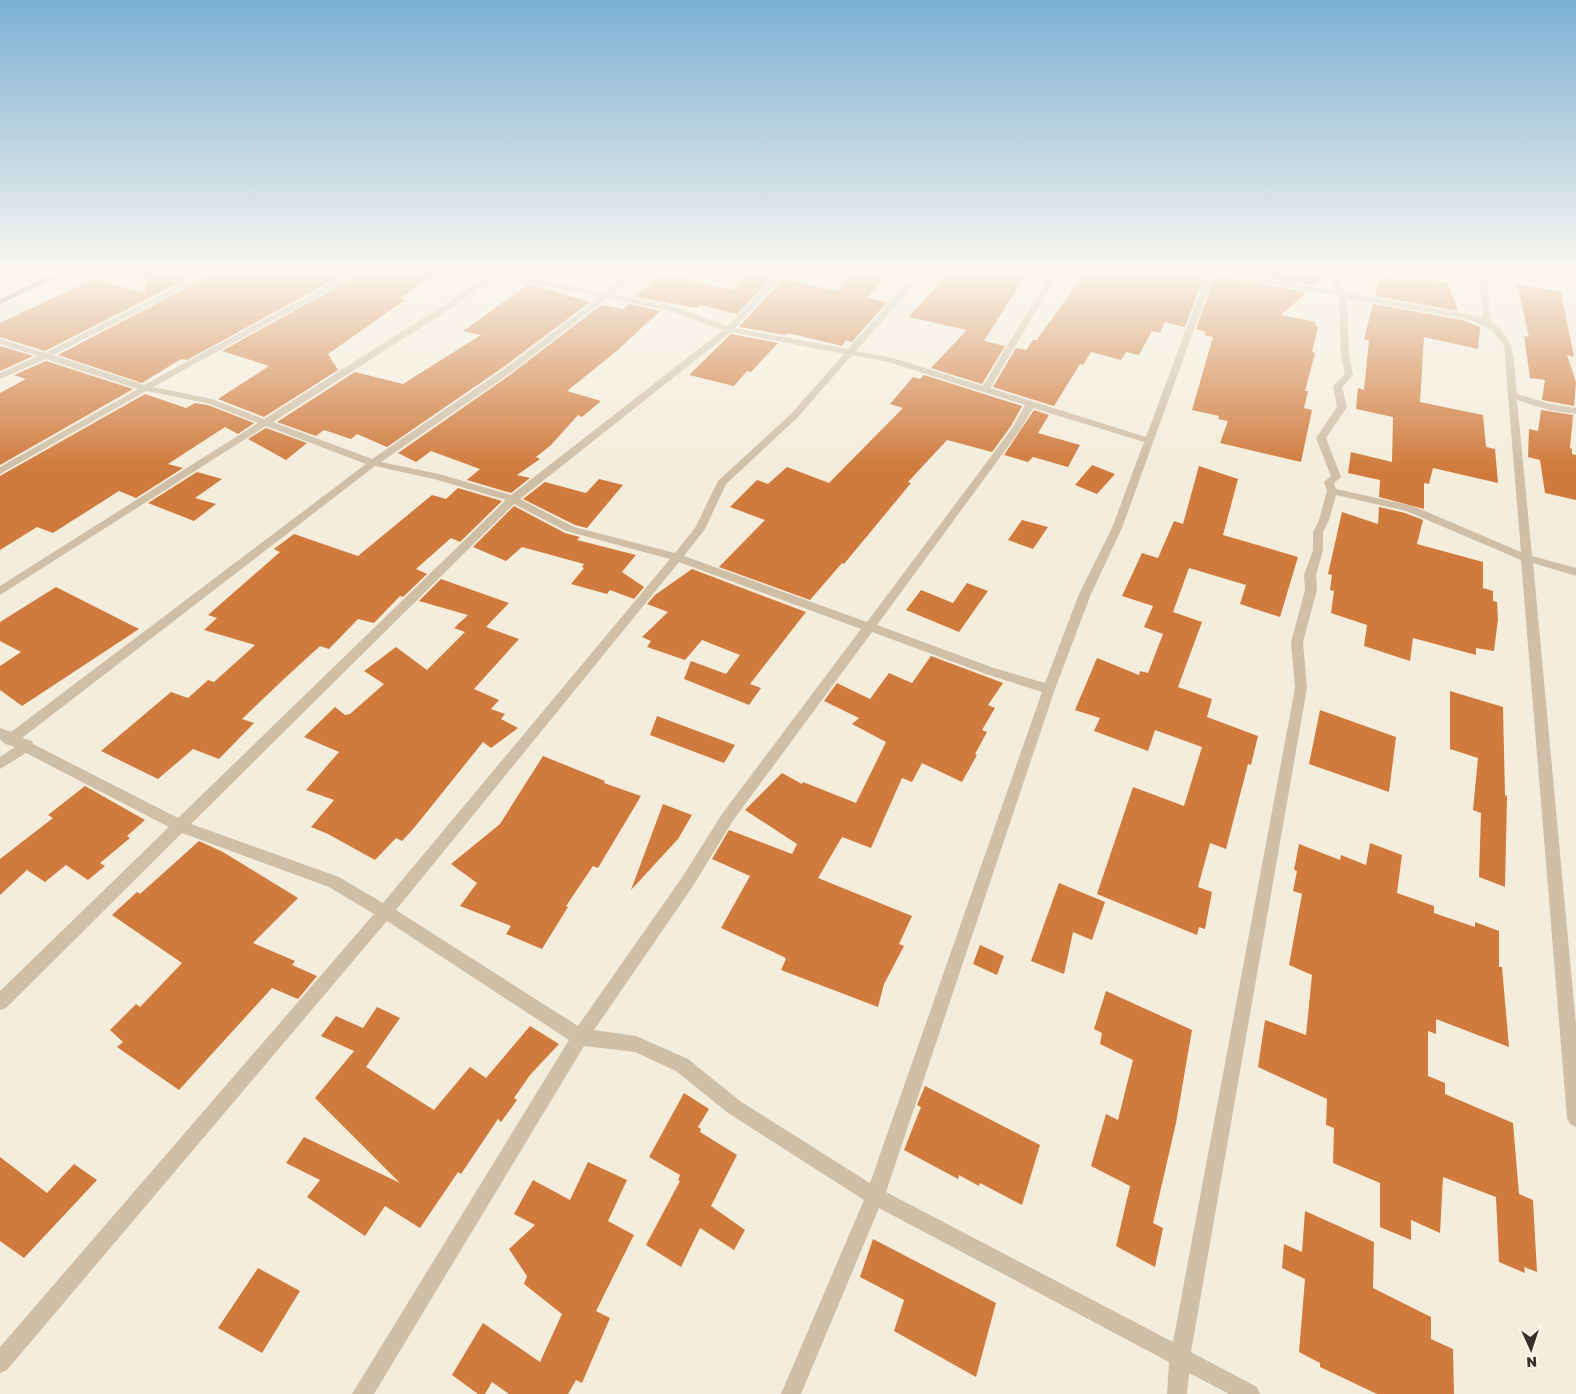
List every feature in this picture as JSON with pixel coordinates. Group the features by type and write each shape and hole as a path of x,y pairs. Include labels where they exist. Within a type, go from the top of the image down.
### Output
{"street":[{"path":"0,376 80,338"},
{"path":"0,471 237,338"},
{"path":"0,591 397,338"},
{"path":"5,737 373,463 422,432 549,338"},
{"path":"0,1002 513,499 717,338"},
{"path":"777,338 852,352 928,370 984,391 1149,441"},
{"path":"0,1363 385,912 700,529 722,482 794,416 864,338"},
{"path":"984,391 1016,338"},
{"path":"791,1394 875,1196 1049,689 1084,594 1117,528 1187,338"},
{"path":"1176,1394 1180,1358 1301,688 1297,642 1311,590 1310,575 1318,550 1318,532 1324,520 1332,491 1329,482 1336,477 1330,469 1328,454 1320,438 1342,407 1336,386 1349,375 1344,338"},
{"path":"1504,338 1508,346 1576,1118"},
{"path":"0,341 145,388 209,401 373,463 436,476 513,499 570,529 677,557 990,671 1049,689"},
{"path":"1512,395 1549,407 1576,411"},
{"path":"362,1394 580,1037 688,881 727,818 1017,428 1031,404"},
{"path":"1332,491 1409,508 1526,558 1576,572"},
{"path":"5,737 27,746 179,826 334,882 385,912 580,1037 636,1044 682,1065 734,1106 875,1196 1250,1394"},
{"path":"0,764 27,746"}],"building":[{"path":"3,338 70,338 45,351"},
{"path":"90,338 227,338 187,360 181,359 142,383 58,355"},
{"path":"245,338 351,338 328,354 338,370 264,417 218,399 269,366 222,351"},
{"path":"476,338 542,338 502,368 387,447 357,434 351,439 324,430 316,436 277,422 355,372 403,384"},
{"path":"558,338 631,338 567,391 601,401 582,417 578,415 551,445 536,457 540,459 517,475 530,478 511,493 467,480 480,469 431,451 416,462 398,453 510,375"},
{"path":"727,338 752,338 778,343 751,372 747,371 734,386 689,375"},
{"path":"809,338 855,338 852,342 846,340 842,346"},
{"path":"959,338 986,338 984,341 1005,346 982,384 931,368"},
{"path":"1038,338 1148,338 1139,355 1126,352 1121,360 1091,352 1083,365 1080,364 1054,406 993,387 1016,348 1026,350 1033,340"},
{"path":"1213,338 1315,338 1312,352 1315,353 1305,391 1308,391 1304,408 1312,410 1301,462 1220,443 1228,421 1218,419 1219,416 1192,410"},
{"path":"1424,338 1420,402 1483,415 1486,447 1495,449 1498,483 1433,468 1429,484 1424,483 1424,509 1379,497 1380,480 1348,473 1351,452 1392,462 1393,417 1356,409 1358,388 1364,390 1369,340 1364,339"},
{"path":"1429,338 1479,338 1478,349"},
{"path":"1524,338 1570,338 1574,357 1567,355 1576,382 1574,406 1542,400 1545,380 1530,378"},
{"path":"0,346 33,356 0,371"},
{"path":"46,361 133,389 0,465 0,393 26,379 14,375"},
{"path":"924,375 1022,406 1011,426 992,452 947,440 908,482 911,483 844,564 842,563 810,600 719,567 765,520 730,507 757,480 768,484 787,467 829,483 903,408 890,404 913,377 920,379"},
{"path":"145,394 186,408 195,403 208,405 254,423 238,434 225,427 168,464 183,468 136,498 119,491 53,533 37,527 0,550 0,476"},
{"path":"1034,410 1049,415 1038,433 1080,445 1068,467 1033,457 1028,462 1004,455"},
{"path":"1541,410 1573,415 1570,448 1572,449 1572,454 1576,455 1576,500 1545,493 1540,460 1528,457 1529,429 1538,431"},
{"path":"266,428 307,443 286,460 248,439"},
{"path":"1092,465 1115,474 1097,494 1075,485"},
{"path":"1199,466 1238,479 1223,535 1298,557 1280,617 1240,604 1246,585 1189,568 1173,612 1202,622 1178,687 1212,699 1207,717 1258,736 1251,765 1248,764 1226,849 1210,843 1198,887 1212,892 1205,929 1199,927 1197,935 1097,894 1133,787 1184,806 1202,747 1155,730 1148,751 1094,731 1100,718 1075,710 1097,658 1139,675 1140,671 1148,673 1163,634 1144,627 1153,606 1122,596 1142,553 1158,558 1174,521 1183,524"},
{"path":"197,472 222,479 195,498 216,504 194,521 148,503"},
{"path":"599,479 623,485 587,528 575,525 523,499 545,482 586,493"},
{"path":"458,488 502,501 460,542 451,538 416,569 427,574 403,597 400,596 374,623 358,619 329,649 320,646 242,719 254,723 219,759 193,749 158,779 101,751 171,692 188,698 208,680 214,682 255,645 204,630 217,618 208,615 280,552 274,549 294,534 358,556 432,495 446,499"},
{"path":"514,506 565,533 580,537 577,540 636,555 622,572 644,587 634,599 610,590 607,594 571,584 584,568 582,567 584,564 522,547 506,561 473,547"},
{"path":"1379,507 1405,513 1423,520 1417,544 1483,562 1483,588 1493,591 1493,601 1497,602 1498,619 1494,651 1476,648 1476,655 1413,638 1410,661 1364,646 1367,625 1331,613 1334,591 1330,590 1332,575 1328,574 1342,512 1378,524"},
{"path":"1022,520 1048,527 1033,549 1008,540"},
{"path":"692,569 806,612 750,684 761,688 749,705 684,679 691,661 726,674 740,655 702,640 685,660 647,647 651,641 642,637 668,612 647,604 655,595"},
{"path":"441,579 509,603 486,627 519,639 474,689 499,700 491,709 505,714 501,719 518,728 491,748 483,742 414,828 402,841 396,838 375,860 328,834 311,827 334,800 306,790 339,752 304,737 335,707 345,715 350,714 384,684 364,671 396,647 427,670 465,632 454,628 468,615 419,601"},
{"path":"967,583 988,591 959,632 906,610 921,590 953,603"},
{"path":"56,587 139,629 22,706 0,690 0,666 21,652 0,641 0,622"},
{"path":"931,656 1003,683 988,705 995,708 982,730 987,732 975,754 977,755 962,782 922,763 912,782 902,778 871,848 842,837 818,878 912,916 899,944 904,946 884,984 878,1007 781,970 786,959 784,957 721,928 750,876 712,859 729,830 792,854 797,844 745,810 782,773 802,784 803,782 856,803 886,742 852,724 859,718 824,701 837,683 870,699 889,673 912,683"},
{"path":"1450,691 1503,707 1505,795 1507,796 1505,887 1479,877 1481,813 1473,810 1478,758 1450,749"},
{"path":"1320,710 1396,737 1389,792 1309,764"},
{"path":"657,716 735,745 724,763 650,735"},
{"path":"543,756 605,781 604,783 641,796 598,868 593,866 566,906 568,907 542,949 506,934 511,926 460,906 477,883 451,864 500,824"},
{"path":"85,786 145,820 127,836 130,838 100,863 105,866 88,880 66,865 45,882 27,870 0,895 0,859 53,818 48,815"},
{"path":"663,804 692,815 678,839 631,890"},
{"path":"199,841 223,852 298,898 253,943 295,961 292,965 317,976 298,999 272,988 179,1090 117,1047 123,1042 110,1030 136,1004 140,1007 182,963 112,915 137,892 140,894"},
{"path":"1370,843 1402,855 1397,893 1434,906 1434,913 1475,927 1475,922 1499,931 1499,967 1502,967 1509,1047 1436,1019 1436,1034 1428,1031 1428,1076 1445,1083 1445,1094 1513,1123 1519,1194 1533,1200 1537,1272 1524,1267 1525,1273 1499,1262 1496,1197 1443,1177 1440,1233 1411,1220 1411,1240 1380,1227 1380,1183 1333,1163 1334,1128 1326,1125 1327,1099 1258,1067 1265,1020 1306,1035 1312,975 1289,965 1302,894 1293,891 1297,871 1294,870 1299,844 1340,860 1341,855 1366,865"},
{"path":"1059,883 1105,902 1092,940 1073,932 1064,974 1031,961"},
{"path":"980,945 1004,956 997,975 973,964"},
{"path":"1106,991 1192,1030 1176,1123 1153,1223 1163,1228 1155,1267 1116,1246 1130,1186 1091,1166 1106,1114 1118,1120 1133,1060 1100,1044 1102,1033 1094,1029"},
{"path":"377,1007 400,1018 366,1067 434,1110 470,1067 486,1078 530,1026 559,1044 530,1075 514,1098 517,1100 501,1122 498,1119 461,1174 458,1172 420,1228 385,1206 365,1236 307,1197 320,1180 286,1163 304,1137 400,1183 315,1098 354,1051 321,1036 336,1016 363,1028"},
{"path":"925,1086 1040,1145 1022,1205 980,1183 979,1186 959,1175 958,1179 904,1150 921,1107 917,1105"},
{"path":"684,1093 709,1109 698,1127 701,1129 700,1132 737,1155 711,1206 745,1230 734,1250 700,1228 681,1267 646,1245 680,1181 678,1180 680,1175 649,1157"},
{"path":"0,1157 47,1193 74,1164 97,1180 24,1258 0,1241"},
{"path":"588,1162 627,1180 608,1221 634,1235 596,1311 610,1318 582,1383 576,1380 568,1394 509,1394 492,1382 485,1394 478,1394 452,1375 483,1323 540,1362 562,1314 524,1284 527,1276 509,1249 535,1225 514,1214 533,1180 570,1200"},
{"path":"1305,1211 1374,1242 1373,1288 1431,1317 1431,1339 1453,1349 1454,1394 1377,1394 1320,1367 1320,1363 1299,1352 1305,1279 1282,1268 1284,1244 1302,1252"},
{"path":"873,1239 996,1303 976,1377 894,1331 904,1300 860,1277"},
{"path":"258,1268 300,1291 262,1353 218,1328"}]}
